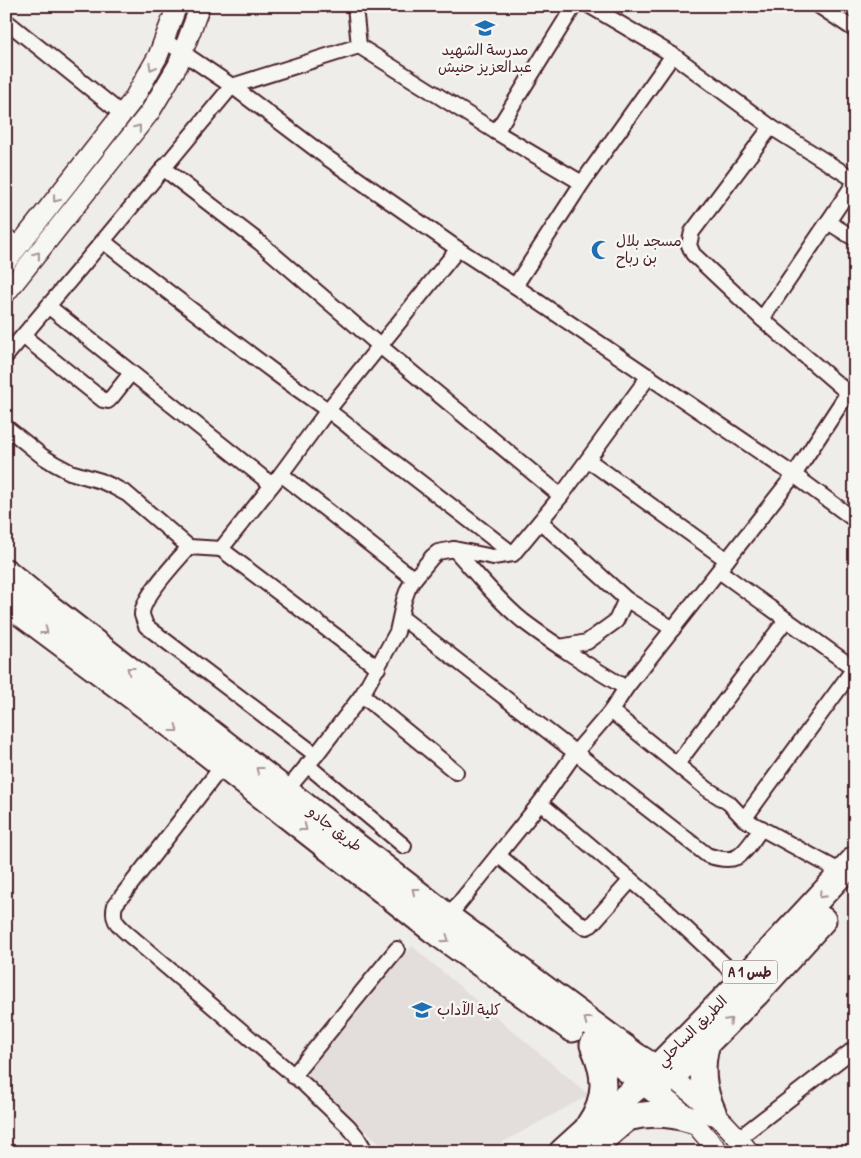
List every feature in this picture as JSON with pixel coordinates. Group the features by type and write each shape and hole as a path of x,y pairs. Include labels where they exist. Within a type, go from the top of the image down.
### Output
{"highway":[{"name":"طريق جادو","path":"6,572 448,916 622,1047 656,1080"},
{"name":"طريق جادو","path":"6,602 223,765 434,930 593,1045 656,1080"},
{"name":"الطريق الساحلي","path":"656,1080 742,981 851,872"},
{"name":"الطريق الساحلي","path":"562,1152 586,1141 656,1080 707,1043 756,994 851,872"},
{"path":"627,1118 660,1114 703,1116 706,1095 703,1078 704,1054 707,1043"},
{"path":"586,1141 602,1098 603,1080 600,1062 593,1045"},
{"name":"A 1 طس","path":"586,1141 627,1118 656,1080"}],"street":[{"path":"6,262 13,241 133,100 158,56 177,6"},
{"path":"6,293 150,112 178,65 200,6"},
{"path":"355,6 359,46"},
{"path":"496,132 574,6"},
{"path":"590,6 673,55 771,126 855,181 762,319"},
{"path":"819,6 855,30"},
{"path":"6,21 122,114"},
{"path":"164,40 232,86 326,157 458,249 649,376 794,475 855,520"},
{"path":"6,356 232,86 359,46 496,132 582,183"},
{"path":"516,286 582,183 673,55"},
{"path":"448,916 540,804 574,753 611,711 626,688 794,475 851,387 762,319 693,254 689,245 692,232 771,126"},
{"path":"163,168 259,242 380,346 561,496"},
{"path":"828,222 855,239"},
{"path":"103,241 303,394 328,410 513,554"},
{"path":"221,548 281,474 328,410 458,249"},
{"path":"48,306 272,485"},
{"path":"23,336 103,400 108,401 131,373"},
{"path":"286,790 362,695 397,632 408,589 432,557 438,552 454,549 493,557 513,554 561,496 649,376"},
{"path":"6,427 55,464 70,472 114,487 127,494 188,547 221,548 378,668"},
{"path":"588,460 723,565 786,620 855,668 744,819"},
{"path":"281,474 414,579"},
{"path":"541,522 626,599 673,629"},
{"path":"188,547 149,596 142,615 146,626 311,760 404,846"},
{"path":"454,549 492,592 522,620 560,647 626,688"},
{"path":"560,647 587,642 616,621 626,599"},
{"path":"401,617 707,855 719,859 733,860 742,854 762,828"},
{"path":"677,764 786,620"},
{"path":"362,695 456,772"},
{"path":"611,711 707,789 729,803 744,819 851,872"},
{"path":"223,765 114,905 113,913 116,922 294,1076 348,1126 357,1136 366,1152"},
{"path":"540,804 631,880 742,981"},
{"path":"498,855 580,924 587,927 591,925 631,880"},
{"path":"294,1076 397,949"},
{"path":"656,1080 744,1145 855,1048"},
{"path":"703,1116 719,1152"}],"shaded area":[{"name":"كلية الآداب","path":"412,946 589,1095 485,1152 390,1152 301,1075"}],"place":[{"name":"مدرسة الشهيد عبدالعزيز حنيش","path":"485,28"},
{"name":"مسجد بلال بن رباح","path":"601,250"},
{"name":"كلية الآداب","path":"422,1010"}]}
